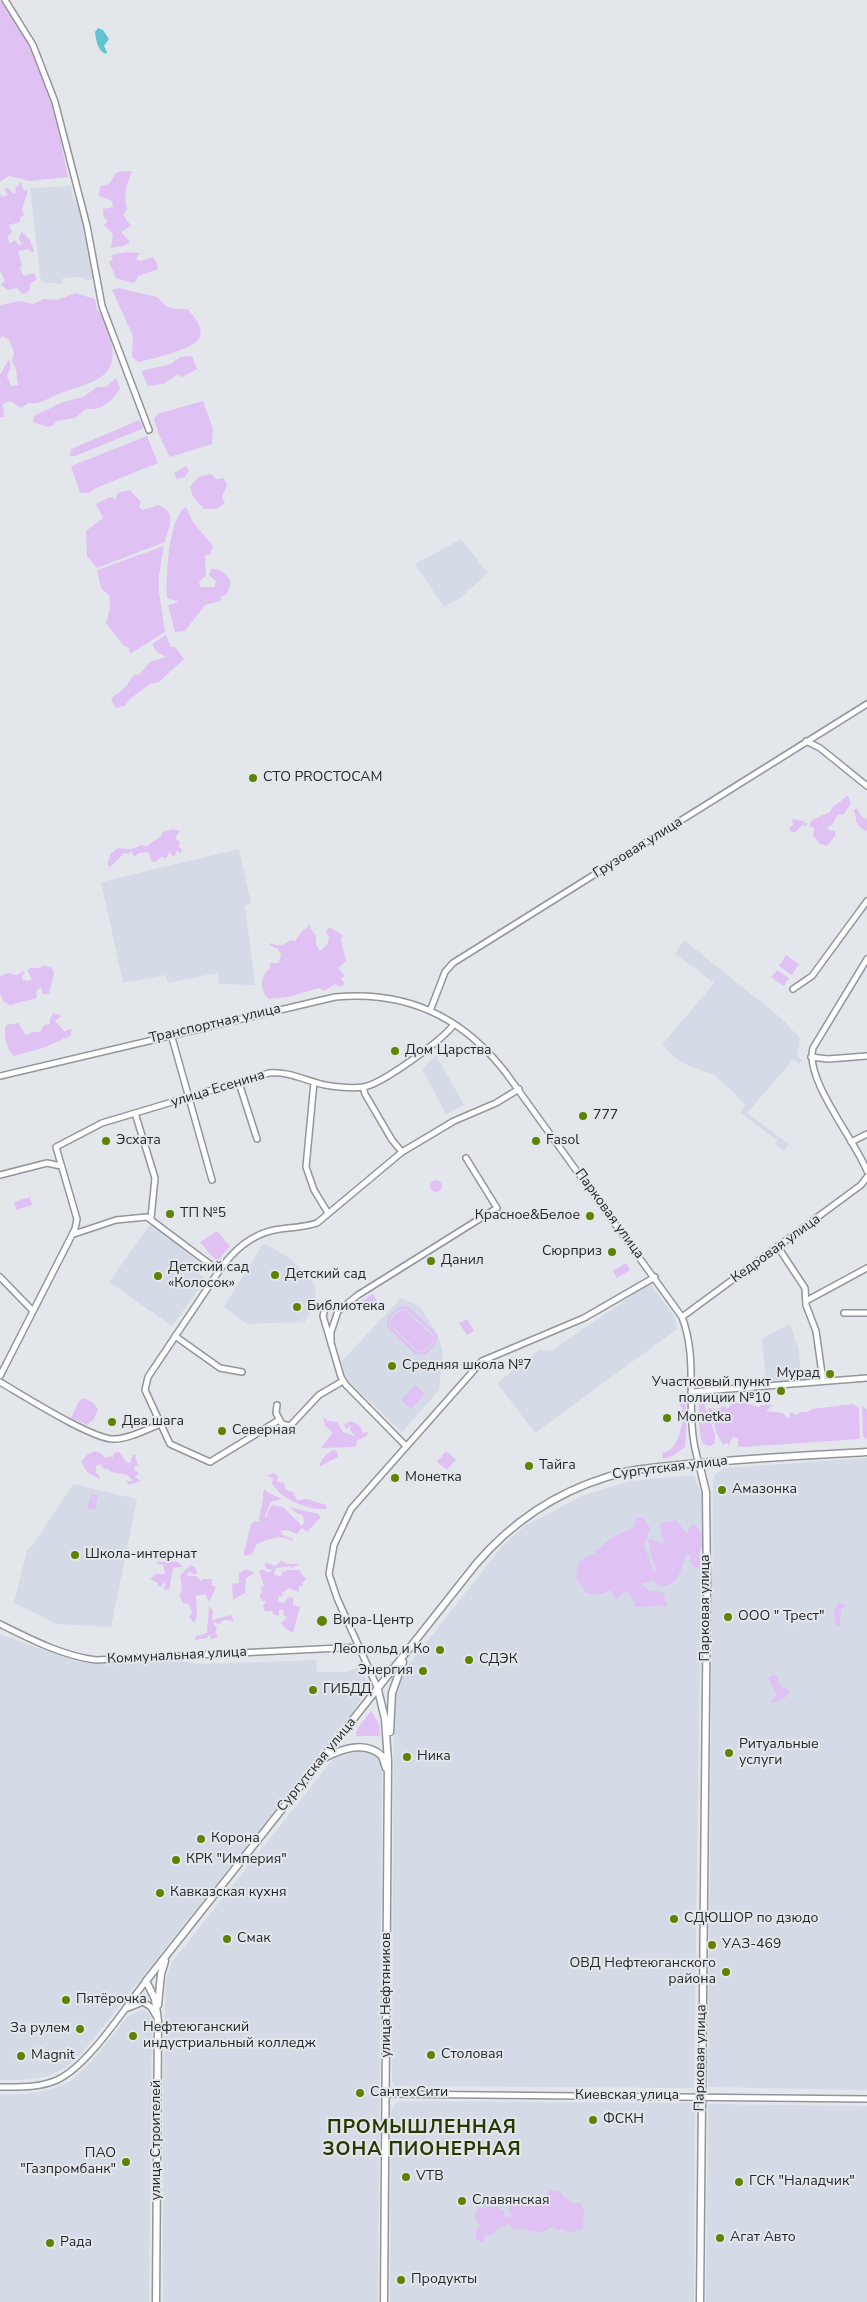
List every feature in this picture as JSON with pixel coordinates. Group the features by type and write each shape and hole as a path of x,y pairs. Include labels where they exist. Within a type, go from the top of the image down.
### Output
{"main road":[{"name":"Сургутская улица","path":"146,1981 485,1553 525,1517 573,1490 608,1476 699,1463 867,1452"},
{"name":"Парковая улица","path":"699,1463 706,1492 700,2302"},
{"path":"388,1761 392,1693 406,1655"},
{"name":"улица Нефтяников","path":"378,1690 385,1719 388,1761 384,2302"},
{"path":"321,1760 348,1748 366,1748 382,1756 388,1776"},
{"path":"158,2022 161,1974 168,1953"},
{"name":"улица Строителей","path":"146,1981 155,1999 158,2022 156,2302"}],"street":[{"path":"5,0 33,45 55,102 87,226 102,306 149,430"},
{"name":"Грузовая улица","path":"430,1011 445,972 453,963 867,704"},
{"path":"806,741 820,748 867,786"},
{"path":"793,990 812,976 867,900"},
{"path":"867,959 813,1048 811,1057 816,1077 867,1170"},
{"name":"Транспортная улица","path":"0,1076 322,999 344,996 391,997 430,1011"},
{"name":"Парковая улица","path":"430,1011 454,1024 488,1051 519,1089 682,1317 688,1336 695,1448 699,1463"},
{"name":"улица Есенина","path":"61,1166 56,1146 93,1126 279,1072 314,1082 346,1087 363,1087 380,1081 393,1073 454,1024"},
{"path":"171,1034 212,1180"},
{"path":"811,1057 828,1059 867,1056"},
{"path":"314,1082 306,1167 314,1190 328,1213"},
{"path":"239,1083 257,1139"},
{"path":"363,1087 365,1094 392,1140 402,1152"},
{"path":"279,1420 210,1462 170,1444 144,1386 175,1336 233,1252 256,1237 273,1230 307,1226 316,1223 402,1152 454,1121 496,1103 519,1089"},
{"path":"136,1114 155,1178 151,1218"},
{"path":"851,1142 867,1134"},
{"path":"331,1344 331,1332 338,1311 358,1295 497,1208 466,1158"},
{"path":"0,1175 47,1163 61,1166 77,1219 82,1225 89,1228"},
{"name":"Кедровая улица","path":"682,1317 862,1185 867,1177"},
{"path":"74,1234 128,1218 151,1218 219,1271"},
{"path":"0,1376 74,1234 77,1219"},
{"path":"778,1247 805,1288 806,1301 816,1331 823,1381"},
{"path":"806,1301 867,1268"},
{"path":"0,1277 33,1311"},
{"path":"378,1690 333,1588 330,1574 331,1556 339,1530 351,1509 482,1361 584,1318 655,1278"},
{"path":"338,1311 335,1307 330,1306 323,1313 343,1381 406,1446"},
{"path":"844,1313 867,1312"},
{"path":"175,1336 220,1368 242,1372"},
{"path":"691,1392 867,1378"},
{"path":"277,1405 276,1413 279,1420 282,1424 290,1426 319,1395 343,1381"},
{"path":"0,1382 74,1424 107,1439 123,1438 161,1424"},
{"name":"Коммунальная улица","path":"0,1624 52,1648 78,1657 96,1660 360,1647"},
{"name":"Сургутская улица","path":"0,2087 40,2085 62,2077 81,2062 146,1981"},
{"path":"121,2013 133,2004 142,2002 151,2007 158,2022"},
{"name":"Киевская улица","path":"386,2094 867,2099"}],"shaded area":[{"path":"0,1 26,41 45,84 68,177 30,181 9,176 0,182"},
{"path":"132,171 127,185 127,209 123,215 131,226 121,232 130,242 123,246 111,248 113,234 104,225 108,221 103,216 103,209 113,207 112,201 99,196 100,186 109,184 117,172"},
{"path":"21,182 23,189 28,191 22,209 24,215 20,218 20,222 9,225 12,232 8,236 9,244 15,240 19,245 22,245 19,239 21,231 30,240 34,251 32,253 29,249 18,251 22,265 20,269 24,276 34,273 37,279 30,284 30,289 27,293 22,294 17,288 8,290 1,285 5,280 0,270 0,194 2,197 8,195 4,190 7,187 14,194 16,192 15,188"},
{"path":"71,186 73,197 80,212 94,278 88,281 81,277 63,278 62,284 41,282 30,188"},
{"path":"126,252 140,253 136,259 140,261 153,257 158,269 138,276 136,281 132,283 116,278 109,262 113,259 111,255"},
{"path":"118,288 157,297 166,306 175,309 187,309 199,325 200,337 190,346 139,362 132,357 133,336 112,290"},
{"path":"75,293 95,299 97,310 106,324 112,349 112,360 109,369 95,381 41,402 29,403 21,408 10,401 3,404 4,417 0,417 0,375 9,359 11,366 7,376 11,386 18,385 16,370 12,361 14,352 9,340 2,336 0,339 0,305 20,301 33,304 44,299 57,300"},
{"path":"192,356 197,369 182,377 177,375 163,384 148,386 141,371 171,364 180,357"},
{"path":"116,378 120,389 102,407 86,409 75,418 56,421 54,425 48,427 33,422 34,416 63,402 83,397 97,387 106,387"},
{"path":"203,401 213,429 212,444 170,457 159,435 154,419 157,414"},
{"path":"139,420 143,425 142,429 75,456 70,456 71,449"},
{"path":"147,436 158,463 96,488 89,493 80,493 71,466"},
{"path":"186,466 189,471 185,477 177,479 174,473"},
{"path":"211,474 216,479 224,478 227,485 222,497 225,503 216,509 204,509 193,497 190,487 198,477"},
{"path":"130,490 141,502 139,507 143,510 158,505 168,512 170,525 165,542 97,568 87,556 86,531 103,518 96,504 110,497 116,499 117,493"},
{"path":"186,507 193,522 213,546 210,554 205,556 206,575 199,582 201,587 214,587 216,581 209,575 211,569 223,572 231,582 227,594 221,597 220,601 205,605 185,631 175,632 168,605 179,602 167,598 169,549 175,523 180,513"},
{"path":"461,539 488,573 460,598 444,607 415,564"},
{"path":"164,546 159,575 159,592 165,632 130,654 129,648 124,646 106,623 110,608 109,595 101,588 97,570"},
{"path":"166,635 171,647 175,647 184,659 159,682 150,684 130,699 125,706 115,708 111,698 123,690 134,675 139,675 150,662 166,657 157,652 152,644"},
{"path":"848,796 851,804 843,815 838,814 832,825 827,827 829,830 835,831 835,836 827,846 820,844 813,836 814,828 809,826 812,820 830,812"},
{"path":"857,808 861,816 867,819 867,831 857,823 854,810"},
{"path":"792,819 808,823 805,827 803,824 796,832 792,832 789,828 793,825"},
{"path":"173,829 180,831 175,838 180,842 179,847 182,850 180,854 177,850 175,856 171,855 170,851 166,858 161,857 157,861 152,862 148,852 139,853 134,857 131,851 129,854 124,853 110,867 107,864 111,853 118,848 130,849 141,845 147,846 161,836 163,832"},
{"path":"239,849 251,903 245,906 255,985 219,984 217,973 168,983 166,975 123,983 101,882"},
{"path":"309,923 311,930 316,935 316,944 320,951 328,944 329,937 326,932 329,927 343,935 341,940 346,961 338,968 345,976 341,979 345,984 339,987 335,984 324,991 319,988 288,997 269,999 262,988 264,975 270,968 270,963 279,963 281,954 278,949 269,945 271,943 281,945 291,940 295,941 302,931 308,927"},
{"path":"684,940 781,1018 800,1038 797,1056 802,1060 799,1064 794,1059 747,1113 789,1144 784,1151 774,1144 777,1140 740,1113 745,1105 713,1074 691,1067 677,1059 662,1045 714,983 675,954"},
{"path":"786,955 799,964 792,975 779,966"},
{"path":"43,965 52,968 54,973 49,994 43,994 41,987 36,991 37,998 10,1005 4,1002 0,994 0,976 8,973 17,975 23,971 25,972 22,979 27,981 32,979 27,970 40,968"},
{"path":"777,970 789,978 784,986 771,977"},
{"path":"53,1013 62,1016 55,1021 64,1031 72,1029 70,1036 46,1047 14,1056 6,1041 6,1025 18,1023 26,1035 40,1032 44,1025 50,1024"},
{"path":"436,1055 464,1105 446,1114 422,1069"},
{"path":"434,1180 438,1180 442,1186 438,1192 434,1192 430,1188 430,1184"},
{"path":"30,1197 32,1205 16,1210 14,1202"},
{"name":"Детский сад «Колосок»","path":"151,1223 204,1266 199,1274 206,1279 172,1326 109,1282"},
{"path":"217,1231 230,1246 217,1262 200,1242"},
{"name":"Детский сад","path":"266,1244 291,1259 315,1285 316,1300 305,1322 247,1324 224,1307 262,1245"},
{"path":"626,1263 630,1270 617,1278 613,1271"},
{"path":"650,1283 675,1318 677,1329 535,1433 497,1383 539,1350 551,1351"},
{"path":"373,1294 378,1302 364,1310 360,1302"},
{"name":"Средняя школа №7","path":"401,1298 420,1306 438,1335 443,1353 439,1390 402,1432 348,1381 341,1362"},
{"path":"400,1306 409,1307 437,1334 436,1344 425,1355 415,1354 387,1327 388,1317","holes":["406,1309 434,1335 434,1343 424,1352 416,1351 390,1326 390,1319 396,1312"]},
{"path":"405,1310 433,1336 433,1342 423,1351 417,1350 391,1325 395,1315"},
{"path":"467,1319 474,1331 467,1335 459,1323"},
{"path":"790,1324 799,1350 801,1380 766,1382 762,1338"},
{"path":"415,1385 425,1394 411,1409 401,1400"},
{"path":"682,1394 686,1404 685,1447 672,1456 663,1459 662,1453 671,1449 679,1435 683,1419 681,1418 682,1408 679,1404"},
{"path":"701,1395 715,1434 715,1443 710,1446 703,1444 700,1434 699,1411"},
{"path":"84,1398 92,1402 98,1409 94,1419 87,1425 71,1418 79,1401"},
{"path":"742,1402 759,1407 761,1405 773,1405 766,1411 783,1413 788,1419 791,1412 796,1415 812,1409 853,1404 859,1408 860,1439 742,1447 738,1446 738,1438 733,1437 730,1445 726,1443 724,1445 708,1408 717,1409 724,1406 728,1409 731,1404"},
{"path":"862,1405 867,1410 867,1439 863,1437"},
{"path":"323,1416 328,1421 337,1422 343,1432 355,1436 350,1430 351,1426 346,1429 344,1425 351,1421 359,1425 363,1433 368,1432 367,1436 358,1440 355,1447 321,1448 333,1432 325,1426"},
{"path":"332,1450 337,1451 338,1457 319,1467 322,1459"},
{"path":"94,1451 102,1454 105,1458 111,1456 112,1459 114,1453 119,1452 126,1462 130,1463 133,1455 137,1455 135,1457 138,1466 135,1466 134,1470 139,1473 135,1477 141,1481 129,1485 126,1481 133,1481 128,1475 111,1472 106,1468 105,1470 100,1464 96,1466 96,1473 100,1479 87,1472 81,1462"},
{"path":"446,1451 456,1460 447,1470 437,1462"},
{"path":"867,1458 867,2090 708,2087 713,1481 715,1474 725,1468"},
{"path":"273,1473 278,1476 277,1481 284,1483 286,1490 293,1492 297,1500 307,1499 326,1505 327,1509 304,1506 282,1495 272,1483 273,1478 267,1476"},
{"path":"694,1475 702,1496 694,2088 395,2086 392,2081 394,1696 400,1676 503,1545 526,1525 584,1495 630,1481"},
{"name":"Школа-интернат","path":"73,1484 137,1499 111,1627 57,1624 14,1603 27,1550 33,1545"},
{"path":"265,1489 267,1492 282,1499 271,1502 265,1516 266,1518 270,1507 273,1505 283,1507 302,1526 304,1523 303,1515 298,1514 289,1507 318,1514 321,1517 307,1532 302,1528 297,1534 288,1530 280,1531 283,1535 293,1539 292,1541 284,1538 270,1539 257,1544 252,1554 245,1556 244,1552 251,1524 255,1521 259,1522"},
{"path":"91,1494 98,1496 95,1510 87,1508"},
{"path":"636,1518 643,1518 650,1528 644,1545 654,1573 657,1569 648,1540 651,1539 664,1544 660,1527 661,1523 676,1520 687,1534 690,1526 694,1524 702,1534 703,1545 699,1552 700,1567 695,1568 689,1560 691,1557 687,1553 679,1575 672,1583 666,1586 659,1586 653,1581 641,1584 650,1591 663,1592 667,1606 636,1607 630,1594 625,1591 616,1600 611,1590 598,1594 584,1592 585,1588 575,1578 579,1561 593,1554 611,1538 634,1527"},
{"path":"281,1561 287,1564 300,1564 292,1568 291,1566 276,1568 274,1574 281,1577 282,1570 284,1572 287,1570 299,1570 306,1579 302,1584 304,1585 299,1587 299,1592 289,1588 282,1593 283,1596 278,1597 279,1602 284,1603 288,1597 293,1598 293,1605 300,1607 293,1633 281,1623 288,1617 284,1616 283,1609 279,1611 279,1616 274,1615 272,1611 265,1611 263,1606 266,1601 263,1601 259,1596 263,1591 260,1588 264,1586 259,1571 262,1569 269,1573 272,1569 267,1569 264,1564 268,1563 275,1566"},
{"path":"158,1562 178,1562 183,1567 173,1568 169,1590 163,1589 166,1585 164,1583 162,1583 162,1587 158,1586 158,1583 150,1579 156,1574 165,1574 163,1565 156,1564"},
{"path":"191,1565 196,1568 197,1573 195,1575 190,1572 187,1573 188,1576 196,1576 201,1581 203,1579 212,1579 212,1585 216,1587 209,1602 205,1594 196,1596 197,1616 194,1623 189,1617 192,1613 189,1604 183,1603 179,1595 182,1591 180,1575"},
{"path":"246,1569 255,1573 246,1578 245,1593 233,1600 232,1584 239,1583 239,1573"},
{"path":"840,1602 847,1606 841,1609 840,1625 837,1627 834,1614 837,1604"},
{"path":"209,1606 213,1610 212,1620 231,1615 234,1621 224,1620 219,1624 214,1622 217,1628 215,1632 218,1637 211,1639 210,1634 207,1638 195,1640 196,1636 207,1633"},
{"path":"0,1634 75,1661 100,1664 180,1661 204,1664 316,1660 317,1672 347,1672 363,1665 366,1681 363,1695 351,1714 82,2053 65,2068 48,2076 23,2080 0,2080"},
{"path":"776,1675 780,1686 790,1691 786,1697 775,1703 770,1702 777,1695 768,1678"},
{"path":"371,1711 379,1724 380,1736 356,1736 357,1729"},
{"path":"357,1751 374,1754 382,1764 378,2302 163,2302 163,2082 166,1977 172,1962 333,1759"},
{"path":"143,2009 148,2012 152,2020 149,2302 0,2302 0,2094 25,2094 53,2089 72,2080 92,2061 127,2017"},
{"path":"399,2101 695,2103 694,2302 390,2302 391,2110 394,2104"},
{"path":"708,2104 867,2106 867,2302 706,2302"},
{"path":"551,2190 562,2192 562,2195 573,2203 581,2203 584,2211 583,2229 568,2233 563,2229 551,2231 556,2229 552,2227 542,2233 522,2229 513,2230 509,2224 497,2229 495,2233 485,2236 483,2242 476,2240 476,2230 480,2226 474,2217 478,2208 497,2206 504,2211 505,2218 513,2215 508,2211 511,2205 531,2206 540,2204 549,2197 546,2194"}],"water":[{"path":"98,28 103,30 109,39 104,46 106,54 98,44 95,32"}],"place":[{"name":"СТО PROCTOCAM","path":"253,778"},
{"name":"Дом Царства","path":"395,1051"},
{"name":"777","path":"583,1116"},
{"name":"Эсхата","path":"106,1141"},
{"name":"Fasol","path":"536,1141"},
{"name":"ТП №5","path":"170,1214"},
{"name":"Красное&Белое","path":"590,1216"},
{"name":"Сюрприз","path":"612,1252"},
{"name":"Данил","path":"431,1261"},
{"name":"Детский сад","path":"275,1275"},
{"name":"Детский сад «Колосок»","path":"158,1276"},
{"name":"Библиотека","path":"297,1307"},
{"name":"Средняя школа №7","path":"392,1366"},
{"name":"Мурад","path":"830,1374"},
{"name":"Участковый пункт полиции №10","path":"781,1391"},
{"name":"Monetka","path":"667,1418"},
{"name":"Два шага","path":"112,1422"},
{"name":"Северная","path":"222,1431"},
{"name":"Тайга","path":"529,1466"},
{"name":"Монетка","path":"395,1478"},
{"name":"Амазонка","path":"722,1490"},
{"name":"Школа-интернат","path":"75,1555"},
{"name":"ООО \" Трест\"","path":"728,1617"},
{"name":"Вира-Центр","path":"322,1621"},
{"name":"Леопольд и Ко","path":"440,1650"},
{"name":"СДЭК","path":"469,1660"},
{"name":"Энергия","path":"423,1671"},
{"name":"ГИБДД","path":"313,1690"},
{"name":"Ритуальные услуги","path":"729,1753"},
{"name":"Ника","path":"407,1757"},
{"name":"Корона","path":"201,1839"},
{"name":"КРК \"Империя\"","path":"176,1860"},
{"name":"Кавказская кухня","path":"160,1893"},
{"name":"СДЮШОР по дзюдо","path":"674,1919"},
{"name":"Смак","path":"227,1939"},
{"name":"УАЗ-469","path":"712,1945"},
{"name":"ОВД Нефтеюганского района","path":"726,1972"},
{"name":"Пятёрочка","path":"66,2000"},
{"name":"За рулем","path":"80,2029"},
{"name":"Нефтеюганский индустриальный колледж","path":"133,2036"},
{"name":"Столовая","path":"431,2055"},
{"name":"Magnit","path":"21,2056"},
{"name":"СантехСити","path":"360,2093"},
{"name":"ФСКН","path":"593,2120"},
{"name":"ПАО \"Газпромбанк\"","path":"126,2162"},
{"name":"VTB","path":"406,2177"},
{"name":"ГСК \"Наладчик\"","path":"739,2182"},
{"name":"Славянская","path":"462,2201"},
{"name":"Агат Авто","path":"720,2238"},
{"name":"Рада","path":"50,2243"},
{"name":"Продукты","path":"401,2280"}],"district":[{"name":"ПРОМЫШЛЕННАЯ ЗОНА ПИОНЕРНАЯ","path":"422,2139"}]}
